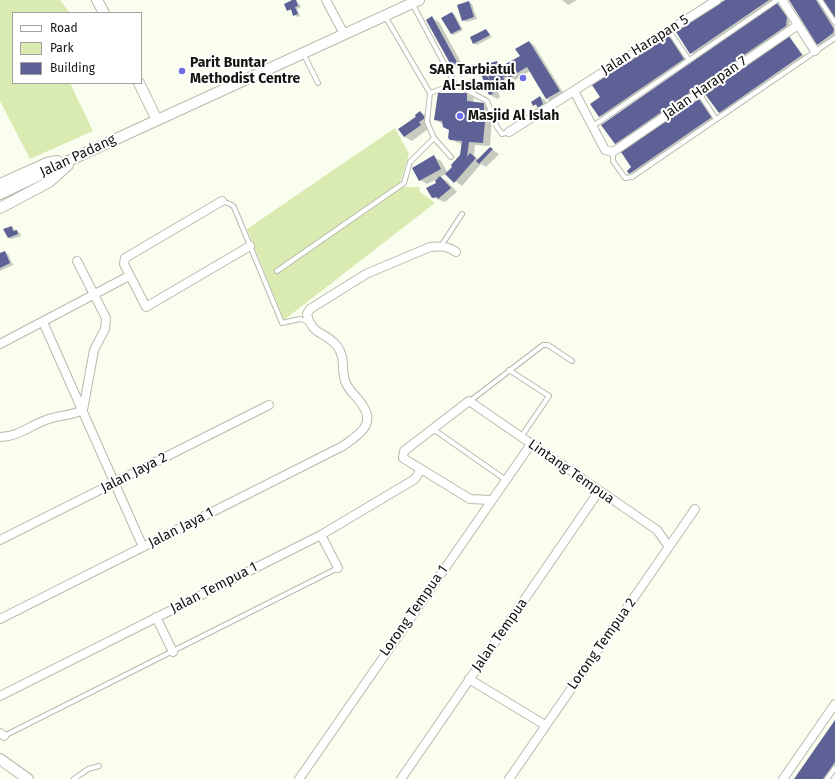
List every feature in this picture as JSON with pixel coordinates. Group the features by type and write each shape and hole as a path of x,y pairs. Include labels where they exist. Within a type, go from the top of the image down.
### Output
{"street":[{"path":"97,0 103,12"},
{"path":"326,0 344,34"},
{"name":"Jalan Harapan 5","path":"509,132 717,0"},
{"path":"782,0 815,51"},
{"name":"Jalan Padang","path":"0,194 79,156 385,16 412,2"},
{"name":"Jalan Harapan 7","path":"612,152 798,25"},
{"path":"139,84 157,120"},
{"path":"574,91 605,150 612,152"},
{"path":"0,184 48,163 79,156"},
{"path":"0,208 49,182 79,156"},
{"path":"222,201 125,258 124,264 146,308 250,246"},
{"path":"309,322 307,314 310,309 366,274 430,247 441,246 451,248 456,252"},
{"path":"77,260 106,318 105,329 94,350 83,410"},
{"path":"0,344 130,276"},
{"path":"43,322 143,547"},
{"name":"Jalan Jaya 1","path":"0,619 343,446 361,434 367,426 368,418 364,406 350,390 345,380 342,352 329,338 314,330 309,322"},
{"path":"469,401 404,451 403,458 470,499 491,500"},
{"name":"Lintang Tempua","path":"469,401 657,530 669,547"},
{"name":"Jalan Jaya 2","path":"0,540 269,406"},
{"path":"0,437 20,433 47,420 75,414 83,410"},
{"name":"Lorong Tempua 1","path":"299,779 531,444"},
{"name":"Jalan Tempua 1","path":"0,696 321,535 415,479 421,469"},
{"name":"Jalan Tempua","path":"400,779 599,491"},
{"name":"Lorong Tempua 2","path":"509,779 695,509"},
{"path":"321,535 338,568"},
{"path":"156,617 173,652"},
{"path":"469,679 545,725"},
{"path":"783,779 835,704"},
{"path":"0,759 28,779"}],"lane":[{"path":"593,126 777,0"},
{"path":"820,0 835,23"},
{"path":"412,2 455,84 488,101 497,127 502,134 509,132"},
{"path":"385,16 430,93 427,122 434,138 451,157"},
{"path":"669,30 689,60"},
{"path":"612,152 613,160 625,178 632,178 835,38"},
{"path":"302,53 318,83"},
{"path":"430,93 455,84"},
{"path":"698,93 716,119"},
{"path":"277,271 404,183 410,162 434,138"},
{"path":"222,201 234,207 282,323 300,319 309,322"},
{"path":"441,246 462,214"},
{"path":"469,401 546,344 572,361"},
{"path":"509,370 549,396 521,437"},
{"path":"433,429 506,480"},
{"path":"2,734 173,652 338,568"},
{"path":"74,779 88,769 99,766"},
{"path":"827,779 835,768"}],"green space":[{"path":"60,0 69,12 12,12 12,84 70,84 93,131 30,159 0,101 0,1"},
{"path":"395,128 409,154 400,183 404,187 419,187 420,192 435,203 284,320 247,229"}],"building":[{"path":"292,0 296,0 298,6 295,7 298,14 293,16 291,9 287,11 284,4"},
{"path":"725,0 769,0 690,54 676,32"},
{"path":"789,0 816,0 834,29 833,33 817,45"},
{"path":"823,0 835,0 835,18"},
{"path":"469,1 474,17 462,21 457,5"},
{"path":"777,3 787,17 786,26 615,144 601,125"},
{"path":"452,12 461,29 451,34 441,18"},
{"path":"432,16 458,64 452,67 426,20"},
{"path":"486,29 490,35 473,44 470,37"},
{"path":"669,36 684,59 599,117 590,104 600,97 592,85"},
{"path":"789,36 802,55 719,113 705,94"},
{"path":"529,41 560,91 546,99 527,67 509,78 508,76 503,77 504,80 490,85 493,94 489,95 481,74 485,72 490,81 484,65 497,61 501,73 505,72 502,66 520,56 515,49"},
{"name":"Masjid Al Islah","path":"438,93 467,93 467,101 484,103 484,111 486,111 483,143 469,142 467,157 470,153 476,158 454,183 445,174 460,155 462,141 450,140 448,138 449,130 443,127 442,121 434,120"},
{"path":"540,96 543,104 538,108 536,104 533,106 531,102"},
{"path":"699,99 712,117 629,174 627,171 631,167 621,152"},
{"path":"420,111 425,118 419,122 421,125 404,137 398,129 416,117 415,115"},
{"path":"490,147 493,149 479,164 476,161"},
{"path":"434,155 441,169 419,181 412,168"},
{"path":"440,176 451,188 438,199 437,197 432,198 426,188 436,183 435,181"},
{"path":"12,226 13,231 17,230 18,234 8,238 3,229"},
{"path":"5,251 10,263 0,268 0,253"},
{"path":"835,720 835,762 823,779 794,779"}],"place":[{"name":"Parit Buntar Methodist Centre","path":"182,71"},
{"name":"SAR Tarbiatul Al-Islamiah","path":"523,78"},
{"name":"Masjid Al Islah","path":"460,116"}]}
